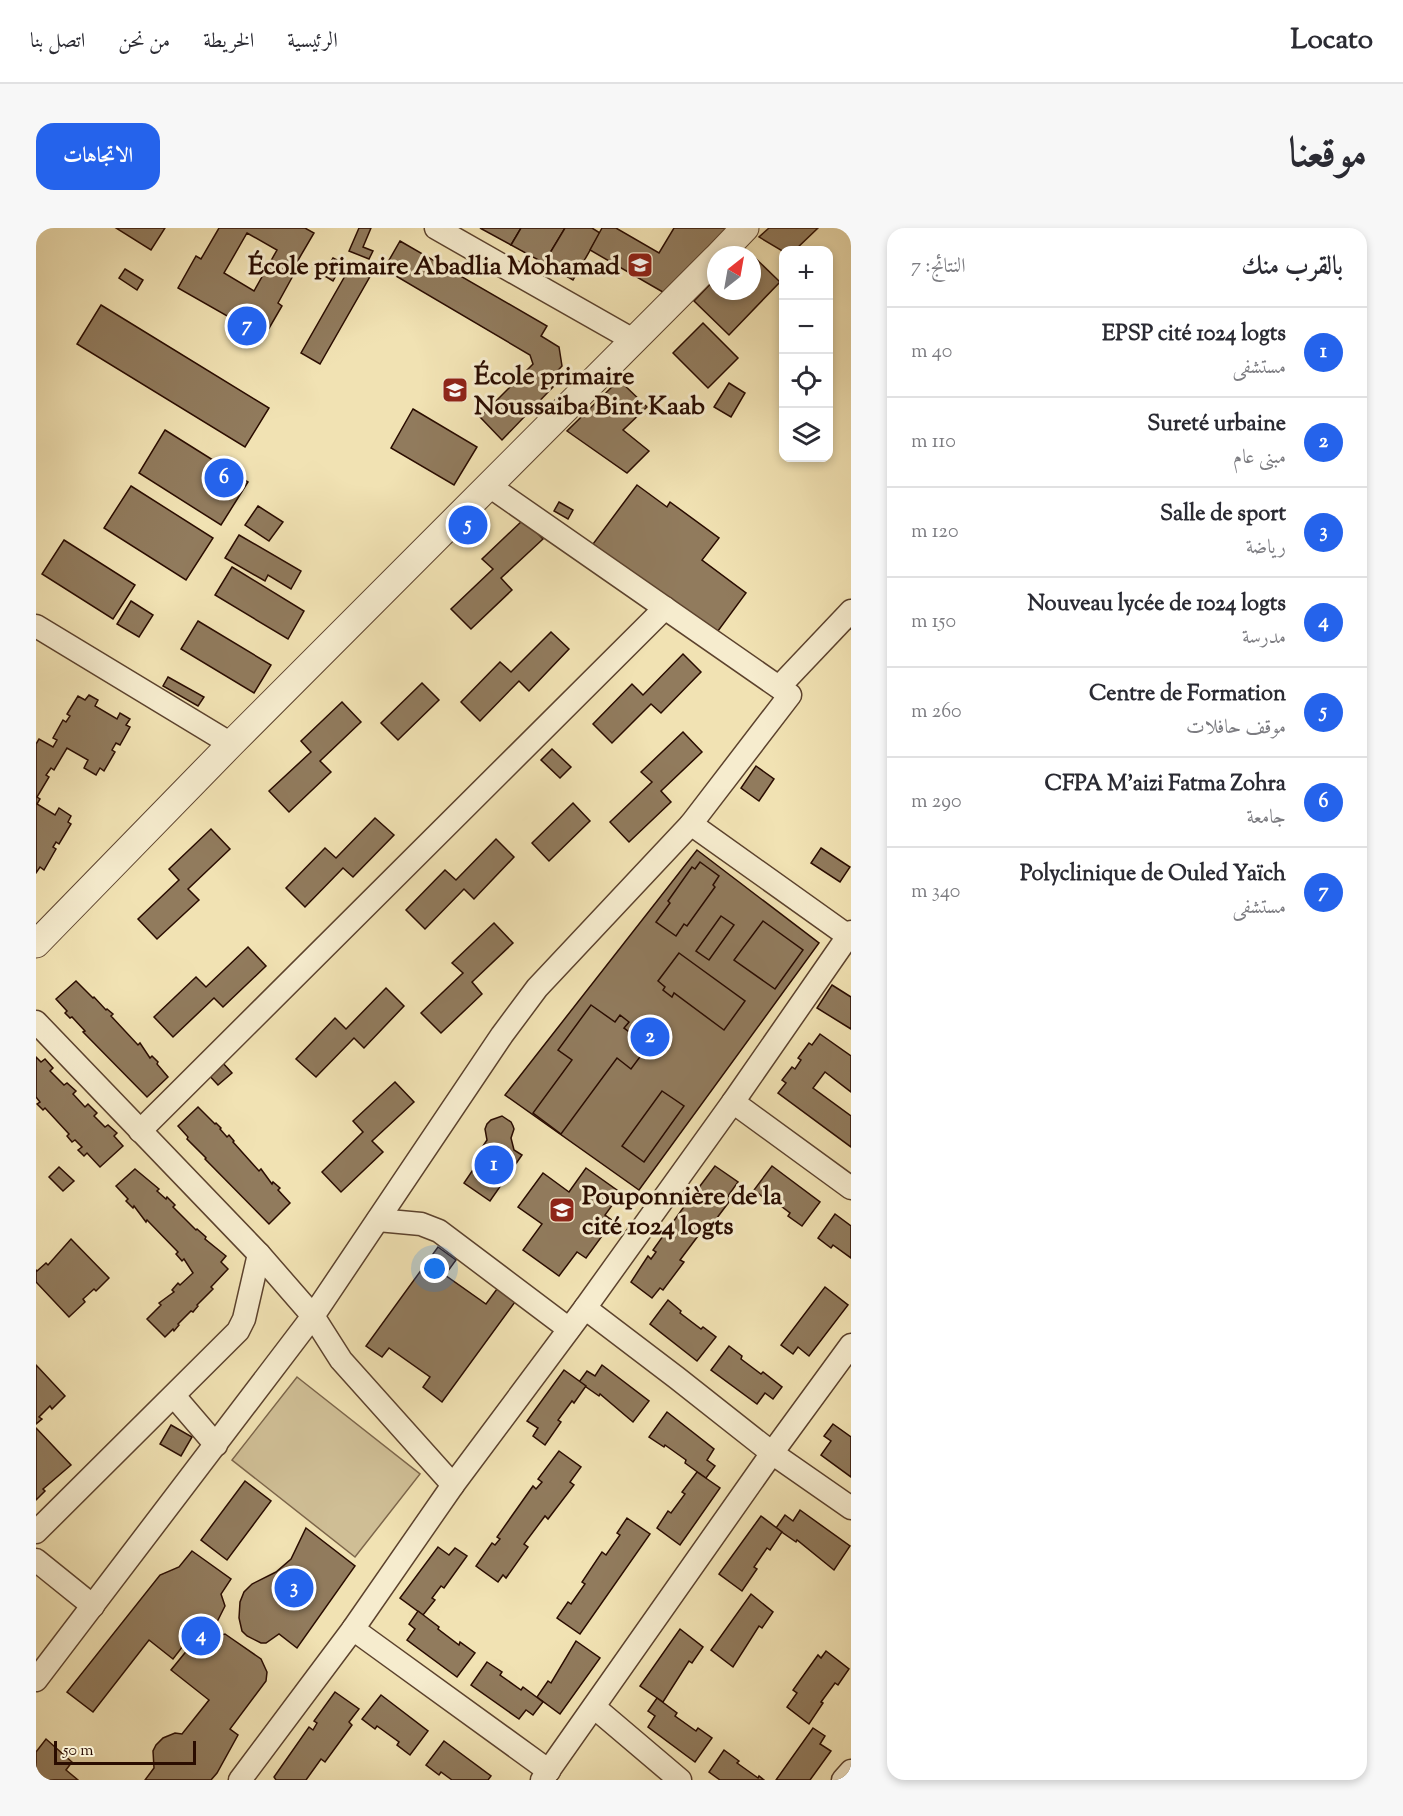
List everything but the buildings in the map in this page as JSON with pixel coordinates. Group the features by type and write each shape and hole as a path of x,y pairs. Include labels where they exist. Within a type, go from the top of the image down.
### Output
{"street":[{"path":"436,228 635,341"},
{"path":"727,246 745,228"},
{"path":"41,932 635,341 707,266"},
{"path":"36,1680 313,1316 502,1035 537,988 691,824 790,694 488,485"},
{"path":"140,1131 665,608"},
{"path":"779,687 851,611"},
{"path":"36,626 231,744"},
{"path":"240,1780 353,1629 453,1485 585,1308 850,935 691,824"},
{"path":"36,1022 259,1254 313,1316 341,1360 453,1485"},
{"path":"733,1102 851,1188"},
{"path":"378,1220 421,1224 439,1232 569,1329"},
{"path":"36,1532 238,1330 247,1311 259,1254"},
{"path":"585,1308 772,1453 851,1508"},
{"path":"353,1629 546,1775 772,1453 851,1345"},
{"path":"174,1396 216,1444"},
{"path":"36,1560 93,1606"},
{"path":"594,1707 680,1780"},
{"path":"843,1780 851,1771"}],"shaded area":[{"path":"297,1377 420,1474 355,1557 232,1460"}],"place":[{"name":"École primaire Abadlia Mohamad","path":"640,265"},
{"name":"Polyclinique de Ouled Yaïch","path":"247,326"},
{"name":"École primaire Noussaiba Bint Kaab","path":"455,390"},
{"name":"CFPA M'aizi Fatma Zohra","path":"224,478"},
{"name":"Centre de Formation","path":"468,525"},
{"name":"Sureté urbaine","path":"650,1037"},
{"name":"EPSP cité 1024 logts","path":"494,1165"},
{"name":"Pouponnière de la cité 1024 logts","path":"562,1210"},
{"name":"Salle de sport","path":"294,1588"},
{"name":"Nouveau lycée de 1024 logts","path":"201,1636"}]}
